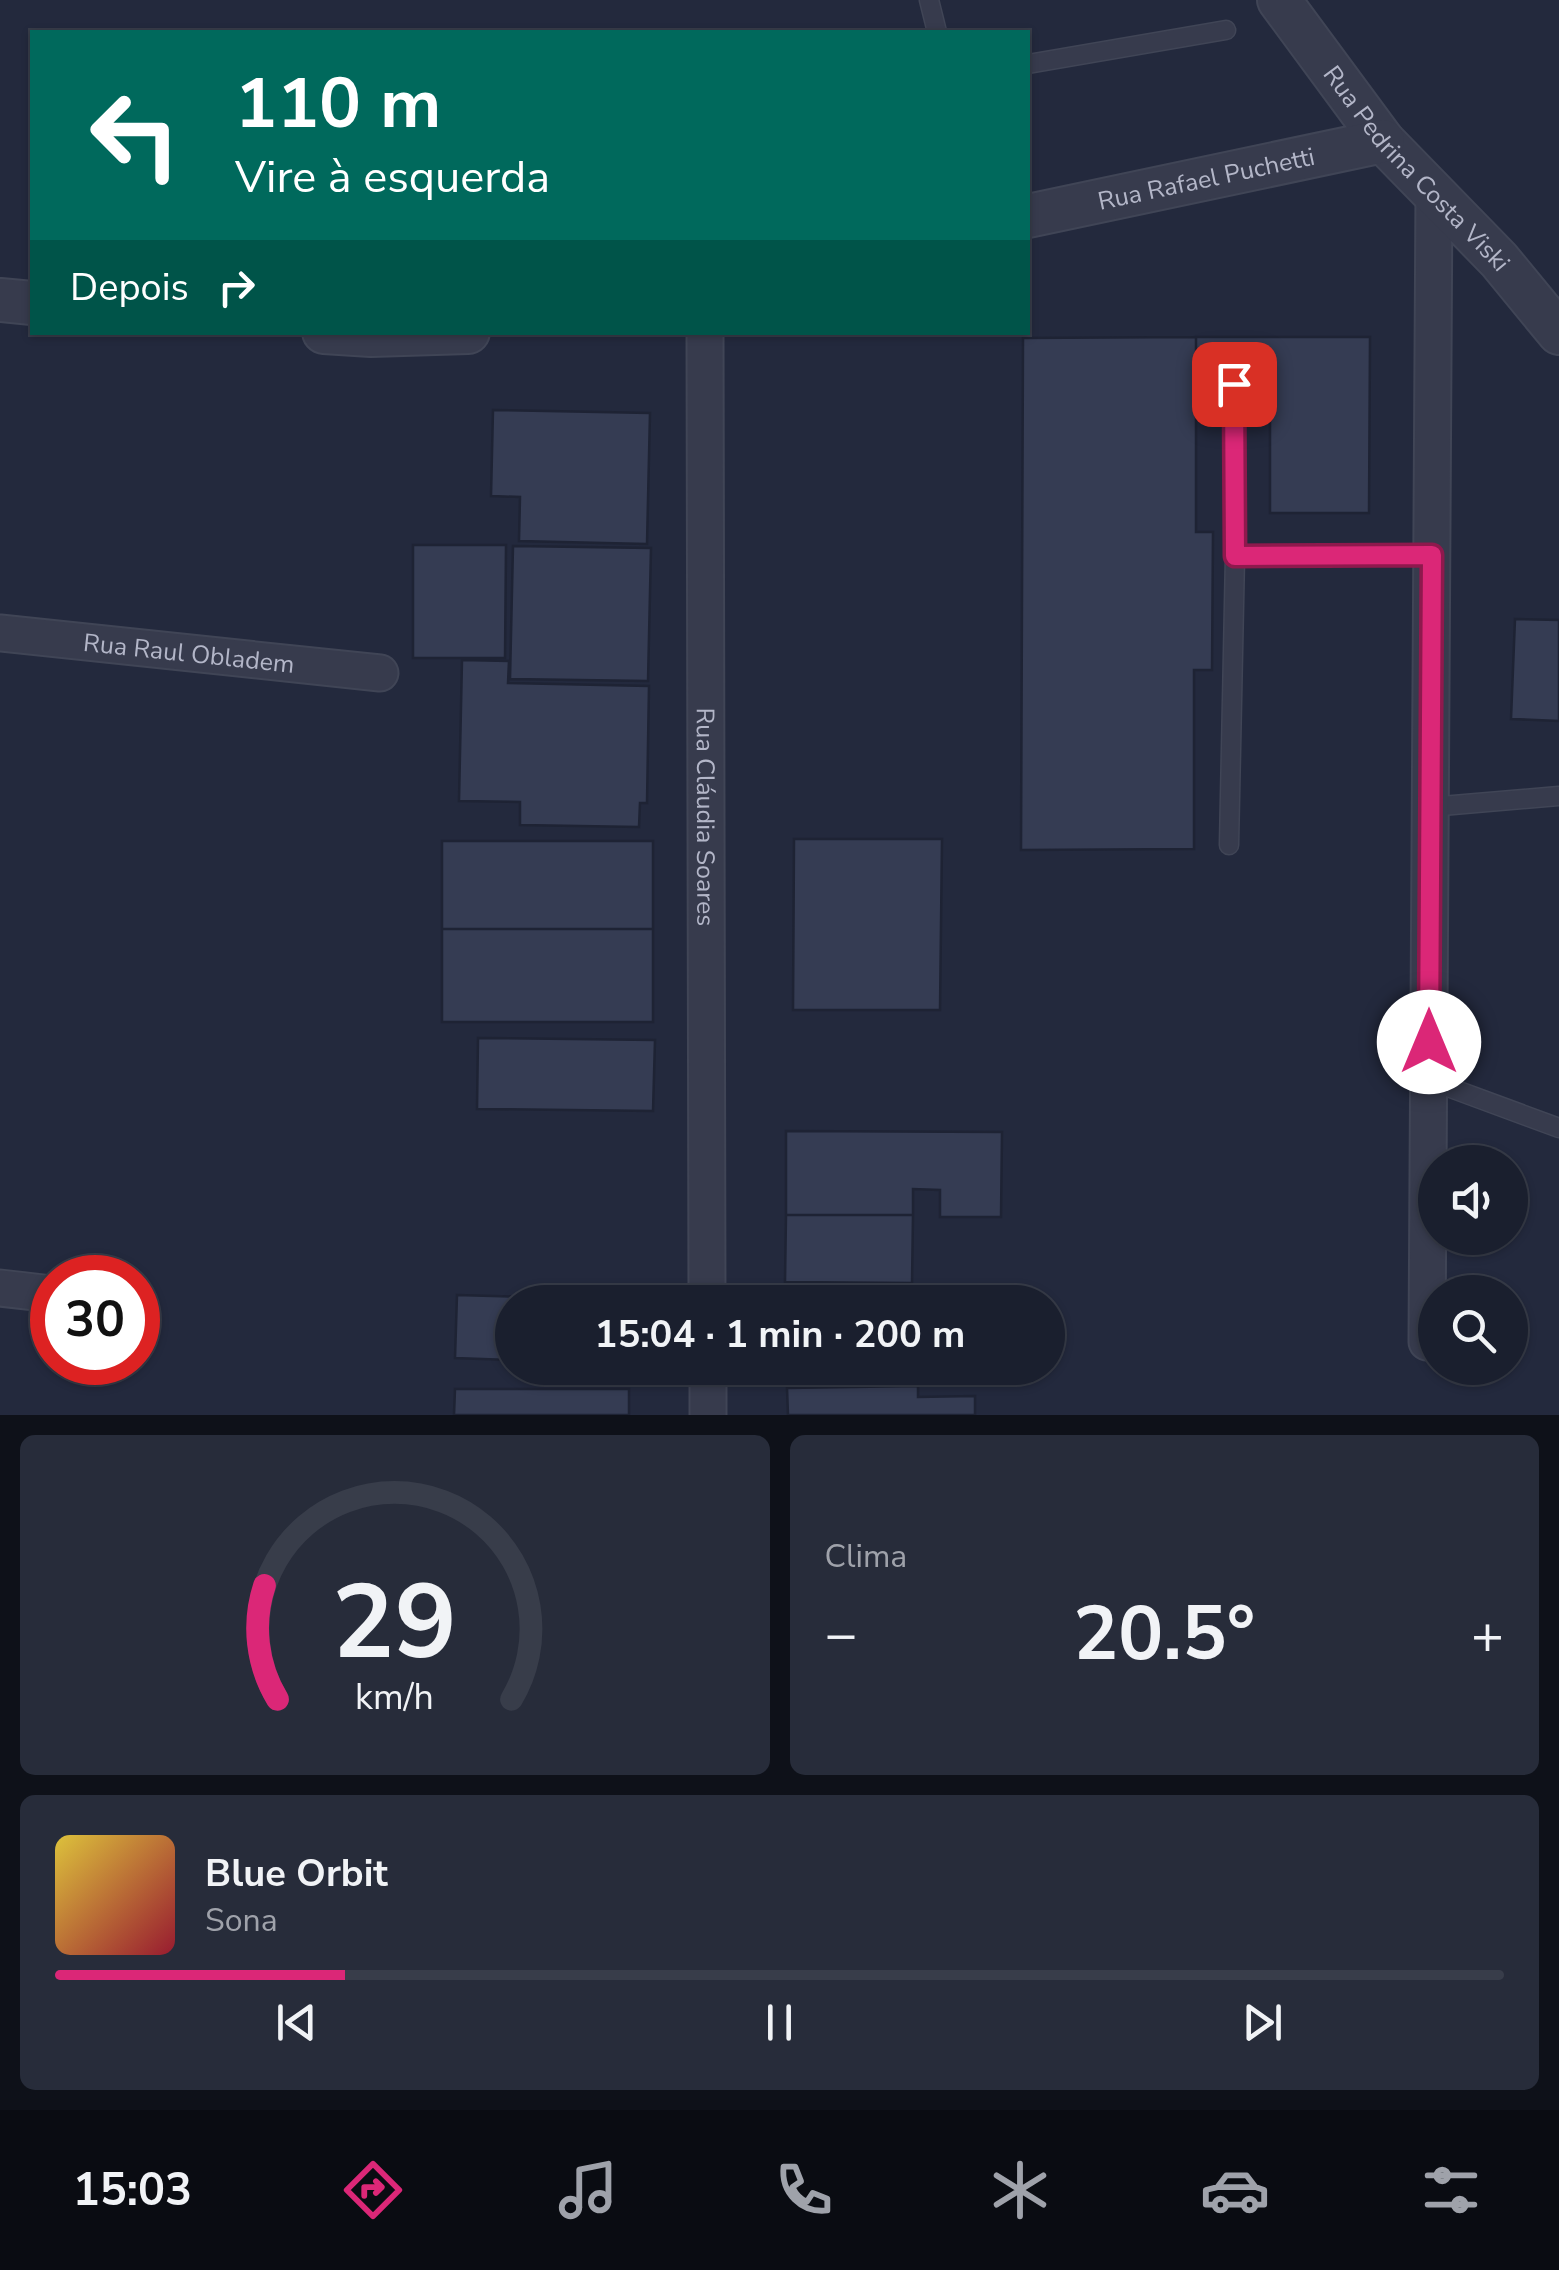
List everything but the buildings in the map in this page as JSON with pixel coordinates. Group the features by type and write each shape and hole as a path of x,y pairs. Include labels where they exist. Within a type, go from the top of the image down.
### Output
{"street":[{"name":"Rua Pedrina Costa Viski","path":"1279,0 1383,140 1523,287 1559,334"},
{"name":"Rua Rafael Puchetti","path":"1030,216 1383,140"},
{"path":"1428,1275 1434,193"},
{"path":"0,300 30,303"},
{"name":"Rua Cláudia Soares","path":"705,335 708,1285"},
{"name":"Rua Raul Obladem","path":"0,633 380,673"},
{"path":"0,1288 30,1291"},
{"path":"708,1385 708,1415"}],"lane":[{"path":"929,0 936,30"},
{"path":"1030,64 1226,30"},
{"path":"1230,845 1234,384"},
{"path":"1235,556 1432,555"},
{"path":"1430,807 1559,796"},
{"path":"1429,1080 1559,1128"}],"route":[{"path":"1234,384 1235,556 1432,555 1429,1042"}]}
